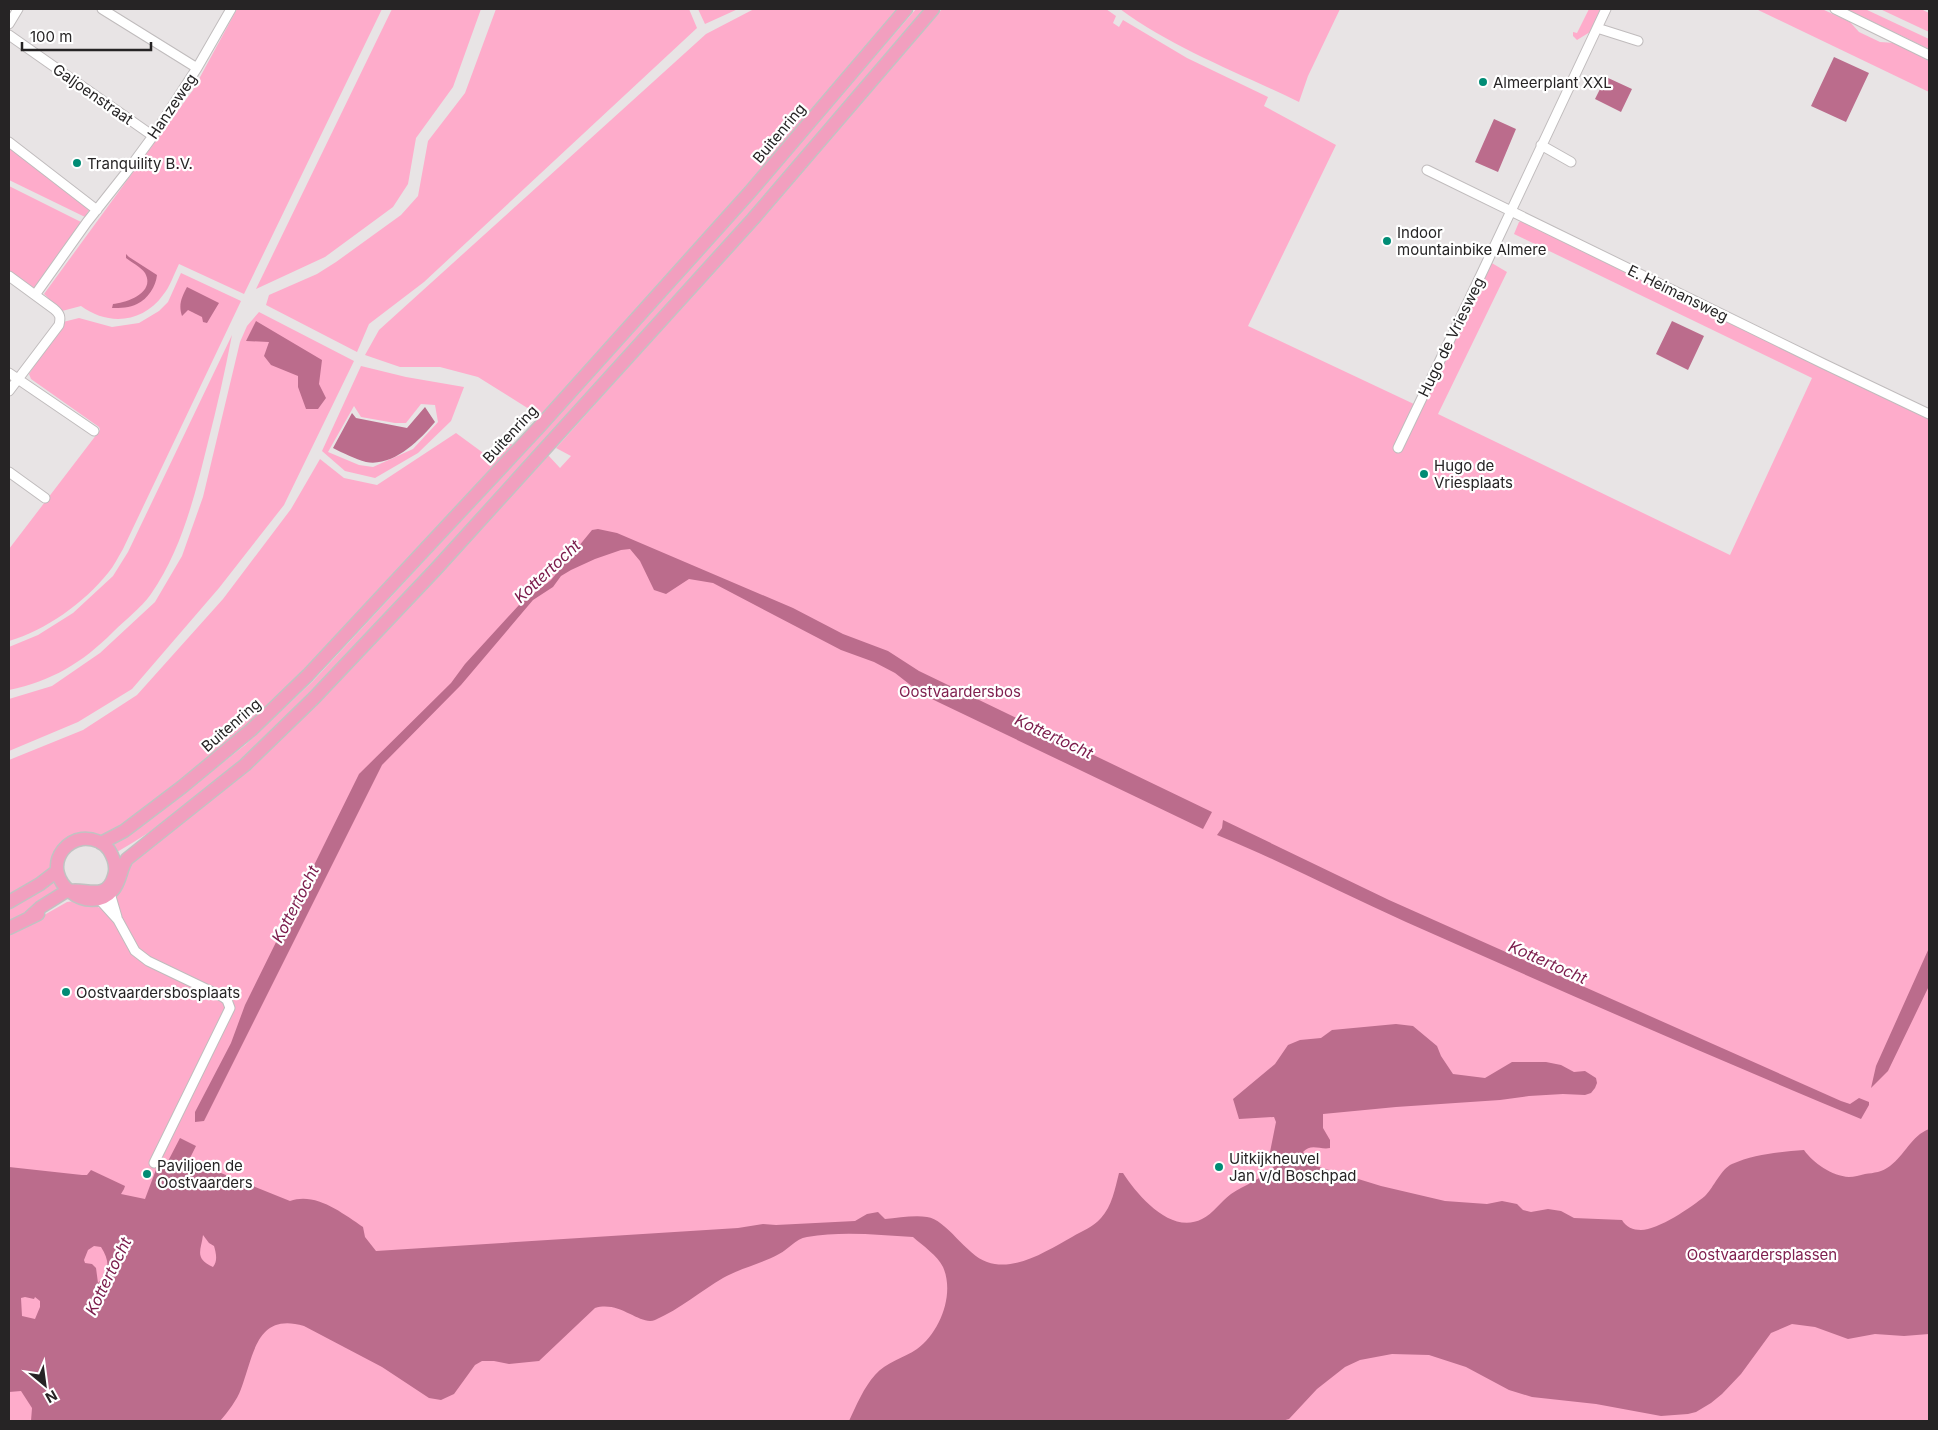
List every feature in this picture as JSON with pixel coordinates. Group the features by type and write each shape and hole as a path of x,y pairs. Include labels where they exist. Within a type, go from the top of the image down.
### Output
{"highway":[{"name":"Buitenring","path":"101,843 124,831 189,782 252,730 308,675 525,443 750,192 906,9"},
{"path":"118,869 110,852 101,843 87,839 77,840 68,844 59,856 57,871 60,882 72,893 89,900 116,886 122,856 165,828 214,791 314,698 430,576 753,219 933,9"},
{"path":"9,902 40,884 57,871"},
{"path":"9,928 30,917 41,907 72,893 75,889 95,893 103,890 106,892"}],"street":[{"path":"9,24 18,9"},
{"path":"102,9 197,68"},
{"name":"Hanzeweg","path":"36,295 153,136 197,68 231,9"},
{"name":"Hugo de Vriesweg","path":"1398,448 1606,9"},
{"path":"1835,9 1929,55"},
{"path":"1597,28 1638,41"},
{"name":"Galjoenstraat","path":"9,35 153,136"},
{"path":"9,142 97,210"},
{"path":"1541,145 1571,162"},
{"name":"E. Heimansweg","path":"1426,170 1929,414"},
{"path":"9,276 54,309 59,314 61,320 9,391"},
{"path":"9,373 94,431"},
{"path":"9,472 45,498"},
{"path":"106,892 118,920 135,951 148,961 223,997 227,1000 230,1008 154,1163"}],"green space":[{"path":"237,9 382,9 244,294 179,264 163,295 146,311 135,316 114,319 102,317 81,306 62,311 44,294 193,90"},
{"path":"392,9 481,9 453,87 416,138 408,184 393,207 325,257 256,289"},
{"path":"496,9 689,9 697,28 424,282 369,324 357,352 266,305 269,295 317,274 336,262 401,215 418,196 428,141 465,93"},
{"path":"698,9 738,9 705,24"},
{"path":"754,9 900,9 683,259 538,420 529,409 478,377 440,367 400,367 365,355 379,330 706,34"},
{"path":"916,9 928,9 699,271 345,661 260,745 214,784 167,820 117,852 112,844 188,790 245,745 313,681 537,439 675,286"},
{"name":"Oostvaardersbos","path":"942,9 1106,9 1116,16 1113,23 1119,27 1123,20 1187,58 1268,97 1264,106 1336,145 1248,326 1416,405 1490,262 1507,272 1438,414 1730,555 1812,378 1514,234 1519,222 1524,221 1929,417 1929,1421 9,1421 9,935 67,902 84,902 100,908 118,895 130,862 230,784 534,468 548,455 560,468 571,456 556,448 784,193"},
{"path":"1120,9 1340,9 1308,76 1299,102 1208,60 1162,36"},
{"path":"1589,9 1601,9 1590,32 1577,40 1573,36 1573,32 1577,33"},
{"path":"1756,9 1822,9 1850,22 1859,32 1880,42 1895,43 1929,61 1929,92"},
{"path":"1846,9 1865,9 1929,39 1929,49"},
{"path":"1880,9 1921,9 1929,13 1929,32"},
{"path":"9,147 89,210 85,217 9,180"},
{"path":"9,186 83,223 36,287 32,288 9,271"},
{"path":"181,273 241,301 123,549 112,567 88,595 76,605 37,630 9,641 9,549 100,430 99,427 31,379 29,374 63,322 79,318 112,327 139,323 159,311 168,302"},
{"path":"259,312 354,361 284,505 219,588 132,689 78,722 9,751 9,699 52,686 100,653 155,602 182,556 203,497 240,342 247,326"},
{"path":"232,335 215,416 192,502 179,540 162,577 138,609 78,662 39,682 9,690 9,647 38,635 73,613 113,576 128,552"},
{"path":"361,366 406,377 464,387 451,421 418,453 375,478 345,471 322,451","holes":["421,404 435,405 438,422 413,449 373,467 359,465 328,452 354,406 361,417 406,423"]},
{"path":"456,433 486,455 502,439 515,446 268,709 150,809 104,836 88,834 53,864 48,873 9,898 9,760 83,730 137,695 223,599 291,509 320,459 344,478 377,485"},
{"path":"54,882 61,890 9,923 9,908 23,898"}],"water":[{"path":"1834,57 1869,73 1846,122 1811,106"},
{"path":"1606,77 1632,89 1621,112 1595,99"},
{"path":"1494,119 1516,129 1498,172 1475,162"},
{"path":"126,254 157,275 156,279 151,292 141,302 128,307 112,308 113,304 125,302 138,296 146,286 145,273 126,258"},
{"path":"187,287 219,303 207,323 203,322 202,317 188,310 182,316 182,297"},
{"path":"256,321 322,360 319,384 326,398 318,409 306,409 298,387 298,376 271,365 264,356 269,342 246,341"},
{"path":"1672,321 1704,336 1688,370 1656,354"},
{"path":"425,407 435,422 405,451 395,457 386,461 366,462 333,448 352,413 356,418 407,428"},
{"name":"Kottertocht","path":"598,529 617,533 793,608 843,634 888,651 919,671 1212,812 1203,829 922,694 895,673 874,662 841,650 713,583 689,579 666,594 654,590 640,561 630,549 621,550 571,570 561,576 553,587 533,600 461,685 382,765 204,1121 195,1122 195,1112 231,1043 245,1005 359,774 451,683 465,664 519,605 551,580 592,530"},
{"path":"1223,820 1389,900 1841,1101 1850,1104 1859,1098 1869,1102 1869,1105 1861,1119 1519,972 1217,835 1222,828"},
{"path":"1929,948 1929,986 1888,1071 1871,1088 1876,1066"},
{"name":"Kottertocht","path":"1396,1024 1413,1026 1437,1046 1453,1074 1485,1078 1512,1062 1546,1062 1561,1065 1574,1072 1585,1071 1596,1078 1595,1088 1591,1093 1585,1095 1529,1096 1323,1114 1323,1128 1330,1140 1330,1148 1312,1147 1303,1152 1316,1166 1381,1186 1445,1201 1487,1204 1502,1201 1517,1204 1523,1210 1531,1212 1548,1209 1561,1211 1574,1218 1622,1220 1633,1229 1648,1229 1684,1212 1699,1201 1705,1196 1724,1170 1732,1164 1768,1154 1804,1150 1818,1164 1830,1171 1843,1176 1853,1177 1878,1172 1887,1168 1895,1162 1917,1136 1929,1129 1929,1334 1904,1336 1875,1334 1848,1339 1815,1327 1792,1324 1771,1333 1741,1374 1722,1394 1696,1412 1688,1414 1661,1416 1596,1404 1532,1397 1509,1390 1466,1367 1429,1355 1392,1354 1360,1360 1345,1367 1317,1389 1289,1419 1282,1421 849,1421 857,1403 875,1375 884,1367 917,1349 932,1333 943,1312 947,1289 941,1263 913,1237 834,1234 807,1237 799,1240 783,1252 723,1278 655,1320 643,1320 613,1307 595,1308 539,1361 509,1364 482,1361 475,1365 454,1394 441,1400 429,1398 382,1367 304,1326 288,1323 276,1325 266,1331 259,1340 239,1393 232,1406 220,1421 31,1421 32,1408 21,1391 9,1392 9,1167 82,1175 87,1175 91,1170 125,1186 121,1194 145,1199 157,1167 166,1165 180,1138 196,1146 189,1160 290,1201 309,1199 338,1210 363,1227 365,1237 376,1251 738,1228 763,1224 855,1221 867,1214 878,1212 885,1219 917,1216 934,1219 949,1230 979,1258 987,1262 1009,1264 1020,1262 1042,1253 1098,1221 1110,1203 1119,1173 1123,1173 1146,1202 1167,1218 1190,1223 1206,1217 1231,1194 1272,1169 1276,1164 1270,1152 1276,1122 1274,1117 1239,1119 1233,1099 1275,1064 1288,1045 1300,1040 1321,1038 1332,1030","holes":["203,1235 214,1246 216,1260 213,1267 207,1264 200,1254","94,1246 101,1247 106,1257 107,1270 98,1283 96,1268 92,1264 85,1263 84,1260 88,1250","35,1297 40,1301 40,1307 35,1319 22,1316 21,1298 34,1299"]}],"place":[{"name":"Almeerplant XXL","path":"1483,82"},
{"name":"Tranquility B.V.","path":"77,163"},
{"name":"Indoor mountainbike Almere","path":"1387,241"},
{"name":"Hugo de Vriesplaats","path":"1424,474"},
{"name":"Oostvaardersbosplaats","path":"66,992"},
{"name":"Uitkijkheuvel Jan v/d Boschpad","path":"1219,1167"},
{"name":"Paviljoen de Oostvaarders","path":"147,1174"}],"park label":[{"name":"Oostvaardersplassen","path":"1762,1254"}]}
